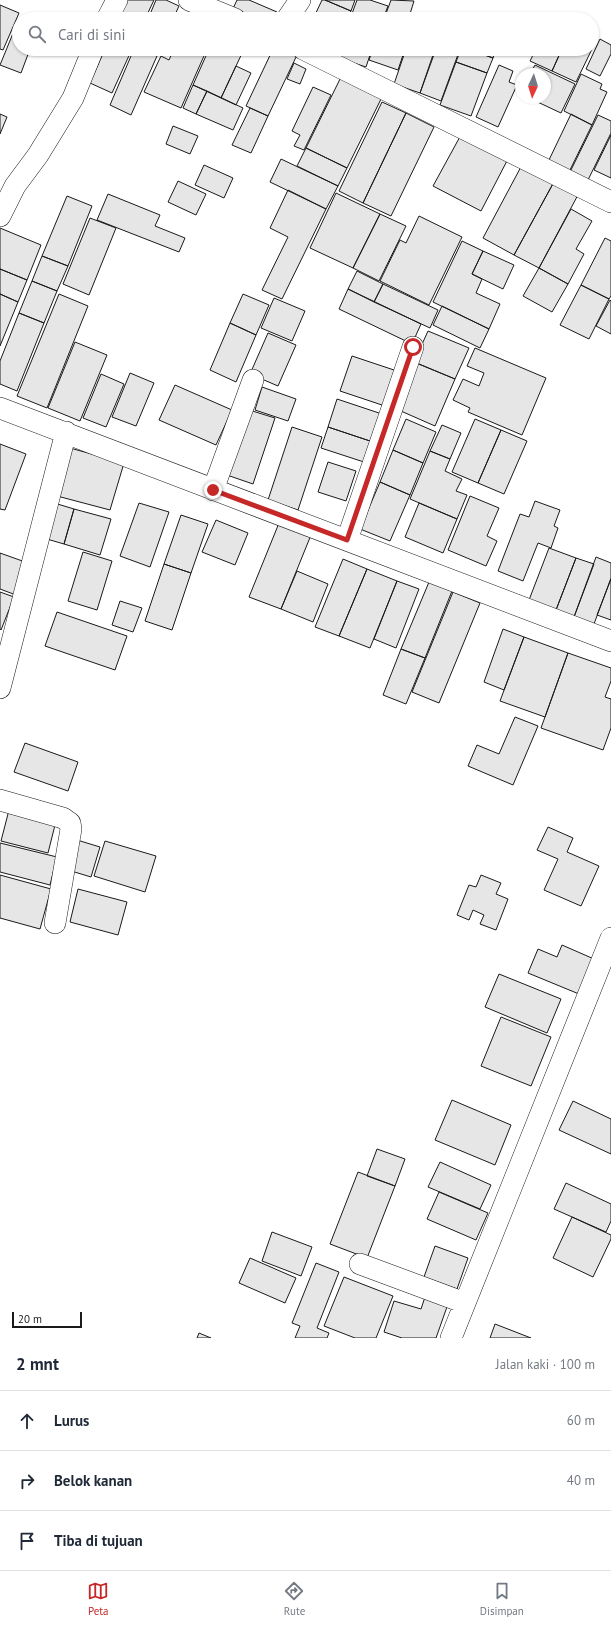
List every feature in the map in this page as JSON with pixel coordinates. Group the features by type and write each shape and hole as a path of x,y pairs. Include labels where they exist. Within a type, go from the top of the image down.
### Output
{"street":[{"path":"111,12 117,0"},
{"path":"189,0 218,12"},
{"path":"292,12 300,0"},
{"path":"0,216 7,182 38,155 73,98 90,56"},
{"path":"317,56 611,202"},
{"path":"347,540 413,347"},
{"path":"213,490 253,380"},
{"path":"0,408 611,641"},
{"path":"0,688 66,432"},
{"path":"0,800 63,818 70,823 71,829 55,923"},
{"path":"451,1338 611,938"},
{"path":"360,1264 465,1303"}],"building":[{"path":"127,0 154,0 148,12 121,12"},
{"path":"156,0 166,0 179,6 176,12 151,12"},
{"path":"237,0 249,0 277,12 231,12"},
{"path":"322,0 351,11 350,12 316,12"},
{"path":"325,0 355,0 351,11"},
{"path":"357,0 370,0 388,6 386,12 353,12"},
{"path":"391,0 414,1 411,12 387,12"},
{"path":"0,5 17,12 12,12 12,29 3,50 0,49"},
{"path":"12,36 12,56 27,56 21,73 0,65"},
{"path":"600,39 611,45 611,54 600,76 586,69 592,56 599,56"},
{"path":"102,56 129,56 112,93 90,83"},
{"path":"131,56 157,56 131,115 110,105"},
{"path":"161,56 169,60 171,56 204,56 181,108 144,92"},
{"path":"206,56 241,56 221,98 193,85"},
{"path":"270,56 297,56 268,116 246,106"},
{"path":"336,56 370,56 366,67"},
{"path":"370,56 403,56 398,70 369,60"},
{"path":"404,56 433,56 420,93 394,84"},
{"path":"433,56 457,56 441,101 420,93"},
{"path":"458,56 487,56 493,58 487,73 456,62"},
{"path":"532,56 559,56 552,71 551,68 545,68 530,61"},
{"path":"559,56 589,56 576,82 552,71"},
{"path":"456,62 487,73 471,116 440,105"},
{"path":"294,63 306,69 300,84 287,79"},
{"path":"499,65 513,71 509,82 515,84 515,89 498,127 476,117"},
{"path":"535,65 541,68 533,68"},
{"path":"236,66 251,73 236,105 221,98"},
{"path":"551,73 575,84 561,113 542,104 551,104"},
{"path":"581,74 602,84 600,89 607,92 592,125 564,111"},
{"path":"342,75 383,95 347,168 306,148"},
{"path":"193,85 207,91 196,114 183,108"},
{"path":"313,87 331,95 304,150 294,146 300,135 292,131"},
{"path":"207,91 243,108 233,130 196,114"},
{"path":"382,102 406,113 363,203 339,191"},
{"path":"250,108 268,116 251,153 232,145"},
{"path":"406,113 434,127 391,216 363,203"},
{"path":"0,114 7,117 0,134"},
{"path":"571,114 592,125 569,172 548,162"},
{"path":"598,115 611,121 611,133 588,180 570,172"},
{"path":"173,126 198,136 190,154 166,144"},
{"path":"462,133 509,157 481,211 433,186"},
{"path":"611,135 611,178 594,170"},
{"path":"306,148 347,168 338,186 297,166"},
{"path":"281,159 338,186 326,209 270,182"},
{"path":"523,163 555,180 514,255 483,238"},
{"path":"204,165 233,178 224,198 195,185"},
{"path":"555,180 579,193 539,268 514,255"},
{"path":"178,181 206,194 196,215 168,202"},
{"path":"288,190 326,209 282,299 262,290 288,237 270,228"},
{"path":"336,193 380,214 353,268 310,248"},
{"path":"108,194 160,215 155,226 185,238 179,252 97,220"},
{"path":"67,196 92,206 68,266 42,256"},
{"path":"571,209 592,221 576,249 584,254 568,284 539,268"},
{"path":"380,214 406,226 379,281 353,268"},
{"path":"419,216 462,237 429,305 380,281 400,240 406,243"},
{"path":"90,218 116,228 89,295 63,284"},
{"path":"0,228 41,245 27,280 0,269"},
{"path":"605,238 611,241 611,296 609,299 581,285"},
{"path":"462,241 483,251 472,274 482,279 476,293 500,304 489,329 433,302"},
{"path":"483,251 514,265 503,289 472,274"},
{"path":"42,256 68,266 57,291 32,281"},
{"path":"539,268 568,284 552,312 523,296"},
{"path":"0,269 27,280 18,302 0,294"},
{"path":"357,271 383,284 374,302 348,289"},
{"path":"32,281 57,291 44,323 19,313"},
{"path":"383,284 438,310 430,328 374,302"},
{"path":"581,285 609,299 589,339 560,325"},
{"path":"348,289 421,324 412,344 339,309"},
{"path":"0,294 18,302 0,346"},
{"path":"59,294 88,306 47,408 17,396"},
{"path":"243,294 269,305 256,335 230,323"},
{"path":"274,298 305,311 292,341 261,328"},
{"path":"610,300 611,301 611,334 596,326"},
{"path":"442,306 489,329 480,348 433,325"},
{"path":"19,313 44,323 17,391 0,384 0,361"},
{"path":"230,323 256,335 236,382 210,370"},
{"path":"428,331 469,348 455,379 414,362"},
{"path":"268,333 296,345 278,386 250,374"},
{"path":"75,342 107,355 80,421 48,408"},
{"path":"475,348 546,378 522,435 468,412 470,408 453,400 463,379 479,386 484,373 467,366"},
{"path":"352,356 400,372 388,407 340,391"},
{"path":"414,362 455,379 435,426 394,408"},
{"path":"130,373 154,383 136,426 112,417"},
{"path":"101,374 124,384 106,427 83,418"},
{"path":"175,385 232,410 216,445 159,420"},
{"path":"262,387 296,399 288,421 255,410"},
{"path":"337,399 382,414 373,442 328,427"},
{"path":"246,409 275,418 253,484 224,474"},
{"path":"406,419 436,432 423,463 393,450"},
{"path":"475,419 501,430 478,483 452,472"},
{"path":"442,425 461,433 450,459 430,451"},
{"path":"292,427 322,437 298,510 268,500"},
{"path":"328,427 373,442 367,463 321,448"},
{"path":"501,430 527,441 504,494 478,483"},
{"path":"0,444 26,454 5,510 0,509"},
{"path":"70,448 124,463 110,510 57,496"},
{"path":"393,450 423,463 410,495 380,482"},
{"path":"430,451 450,459 445,471 462,479 456,491 467,495 457,519 410,499"},
{"path":"328,462 356,471 346,501 318,492"},
{"path":"380,482 410,495 390,541 360,529"},
{"path":"470,496 499,508 487,536 497,541 486,566 448,550"},
{"path":"535,501 560,510 554,526 558,528 551,548 538,543 523,581 498,571 520,514 529,517"},
{"path":"51,502 74,509 64,544 40,537"},
{"path":"139,503 169,512 150,567 120,556"},
{"path":"419,503 457,519 443,553 405,537"},
{"path":"74,509 111,519 100,555 64,544"},
{"path":"181,515 208,524 191,573 164,564"},
{"path":"216,520 248,533 235,565 202,552"},
{"path":"279,523 311,535 281,609 249,597"},
{"path":"549,548 576,558 556,610 529,600"},
{"path":"83,552 112,561 97,610 68,601"},
{"path":"0,553 28,563 16,595 0,589"},
{"path":"596,557 611,563 611,578 594,624 574,617"},
{"path":"576,558 594,564 574,617 556,610"},
{"path":"343,559 367,569 339,636 315,627"},
{"path":"164,564 191,573 172,630 145,621"},
{"path":"367,569 397,581 370,648 339,636"},
{"path":"297,571 328,584 313,622 281,609"},
{"path":"611,579 611,620 597,615"},
{"path":"397,581 419,589 396,648 374,639"},
{"path":"429,582 452,591 425,658 401,649"},
{"path":"0,592 14,597 1,630 0,629"},
{"path":"453,592 480,603 439,703 412,692"},
{"path":"120,601 142,608 133,632 112,625"},
{"path":"57,612 127,636 115,670 45,646"},
{"path":"503,629 524,637 504,690 484,682"},
{"path":"524,637 568,653 545,717 500,701"},
{"path":"401,649 425,658 406,704 383,695"},
{"path":"568,653 611,668 611,681 605,697 611,699 611,728 603,750 541,728"},
{"path":"515,717 538,726 513,785 468,766 477,745 499,754"},
{"path":"25,743 78,762 68,791 14,772"},
{"path":"9,810 56,821 48,853 1,841"},
{"path":"548,827 573,838 567,852 599,866 581,906 544,890 558,859 537,850"},
{"path":"77,840 100,847 91,877 68,870"},
{"path":"105,841 156,856 145,892 94,876"},
{"path":"0,843 57,857 50,885 0,872"},
{"path":"0,875 51,889 40,929 0,918"},
{"path":"481,875 501,883 496,894 508,899 496,930 480,924 484,915 473,910 469,920 457,915 469,885 476,887"},
{"path":"78,889 127,902 118,935 70,922"},
{"path":"562,945 594,959 579,994 528,973 538,949 557,957"},
{"path":"499,974 561,999 547,1033 485,1007"},
{"path":"501,1017 551,1037 531,1086 481,1066"},
{"path":"452,1100 511,1125 495,1165 435,1140"},
{"path":"573,1101 611,1119 611,1154 559,1130"},
{"path":"377,1149 405,1159 395,1186 367,1176"},
{"path":"440,1162 491,1185 480,1209 428,1187"},
{"path":"358,1172 395,1186 367,1258 330,1244"},
{"path":"566,1183 611,1204 611,1221 606,1232 554,1209"},
{"path":"439,1192 488,1213 476,1240 427,1219"},
{"path":"572,1217 611,1235 611,1239 593,1277 553,1258"},
{"path":"272,1232 312,1247 301,1276 262,1261"},
{"path":"435,1246 468,1258 457,1289 424,1277"},
{"path":"250,1258 296,1278 285,1303 239,1283"},
{"path":"316,1263 339,1272 317,1328 329,1333 327,1338 295,1338 300,1326 292,1323"},
{"path":"344,1277 393,1296 376,1338 355,1338 324,1326"},
{"path":"425,1297 448,1304 436,1338 402,1338 384,1332 394,1301 421,1309"},
{"path":"495,1324 531,1338 490,1338"},
{"path":"199,1333 211,1338 197,1338"}],"route":[{"path":"213,490 347,540 413,347"}]}
